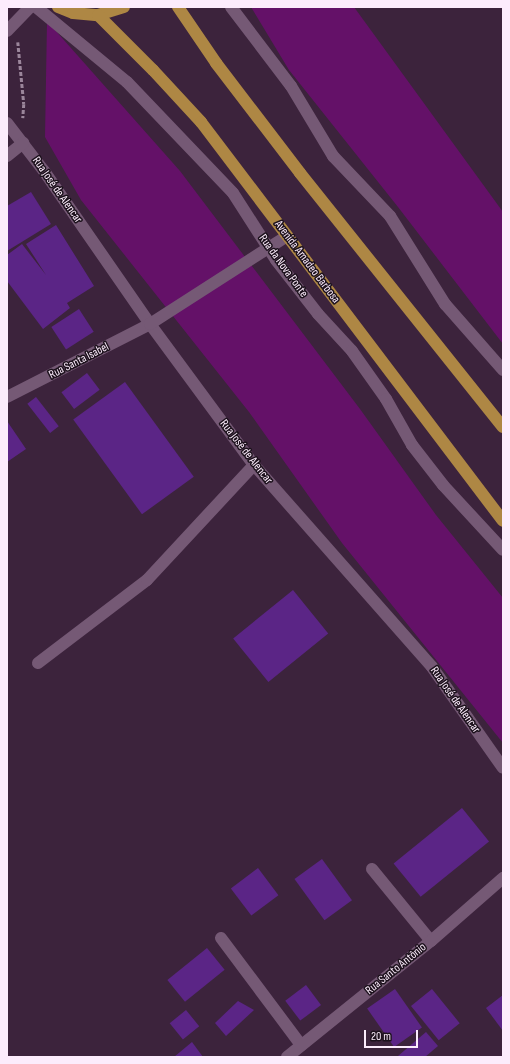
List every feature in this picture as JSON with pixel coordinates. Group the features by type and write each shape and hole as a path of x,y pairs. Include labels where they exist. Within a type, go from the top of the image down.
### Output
{"main road":[{"path":"58,7 73,13 98,15 124,7"},
{"path":"178,7 216,64 300,173 503,427"},
{"name":"Avenida Amadeo Barbosa","path":"98,15 153,70 201,122 503,522"}],"street":[{"path":"11,27 30,7"},
{"name":"Rua da Nova Ponte","path":"36,7 127,82 233,193 268,248 318,314 352,351 386,399 412,445 443,485 503,550"},
{"path":"231,7 291,86 333,156 390,216 445,304 503,370"},
{"name":"Rua José de Alencar","path":"7,123 44,171 150,324 254,465 432,667 503,768"},
{"path":"7,156 20,140"},
{"name":"Rua Santa Isabel","path":"7,397 150,324 287,236"},
{"path":"38,663 147,580 254,465"},
{"path":"372,869 431,941"},
{"name":"Rua Santo Antônio","path":"287,1057 431,941 503,878"},
{"path":"221,938 301,1045"}],"path":[{"path":"11,27 24,104 20,140"}],"shaded area":[{"path":"251,7 354,7 503,212 503,344 398,207 289,70"},
{"path":"47,21 180,171 360,409 436,515 503,598 503,743 342,543 249,412 81,200 45,137"}],"building":[{"path":"31,192 51,224 7,251 7,206"},
{"path":"56,225 94,286 67,303 70,308 43,329 7,281 7,255 22,244 46,275 26,244"},
{"path":"79,309 94,332 66,350 51,327"},
{"path":"87,373 100,390 74,409 61,392"},
{"path":"125,382 194,477 142,514 73,420"},
{"path":"36,397 59,426 50,433 27,404"},
{"path":"7,421 26,449 7,462"},
{"path":"293,590 328,634 268,682 233,638"},
{"path":"462,808 489,841 421,897 394,863"},
{"path":"322,859 352,900 324,920 294,879"},
{"path":"258,868 278,895 251,916 231,888"},
{"path":"207,948 225,970 185,1002 167,980"},
{"path":"306,985 321,1005 300,1021 285,1001"},
{"path":"395,989 422,1028 394,1047 367,1009"},
{"path":"432,989 460,1023 439,1040 411,1006"},
{"path":"503,995 503,1031 486,1008"},
{"path":"238,1001 254,1010 226,1036 215,1023"},
{"path":"186,1010 199,1026 183,1040 170,1023"},
{"path":"426,1032 438,1046 425,1057 398,1056"},
{"path":"192,1042 203,1057 174,1057"}]}
